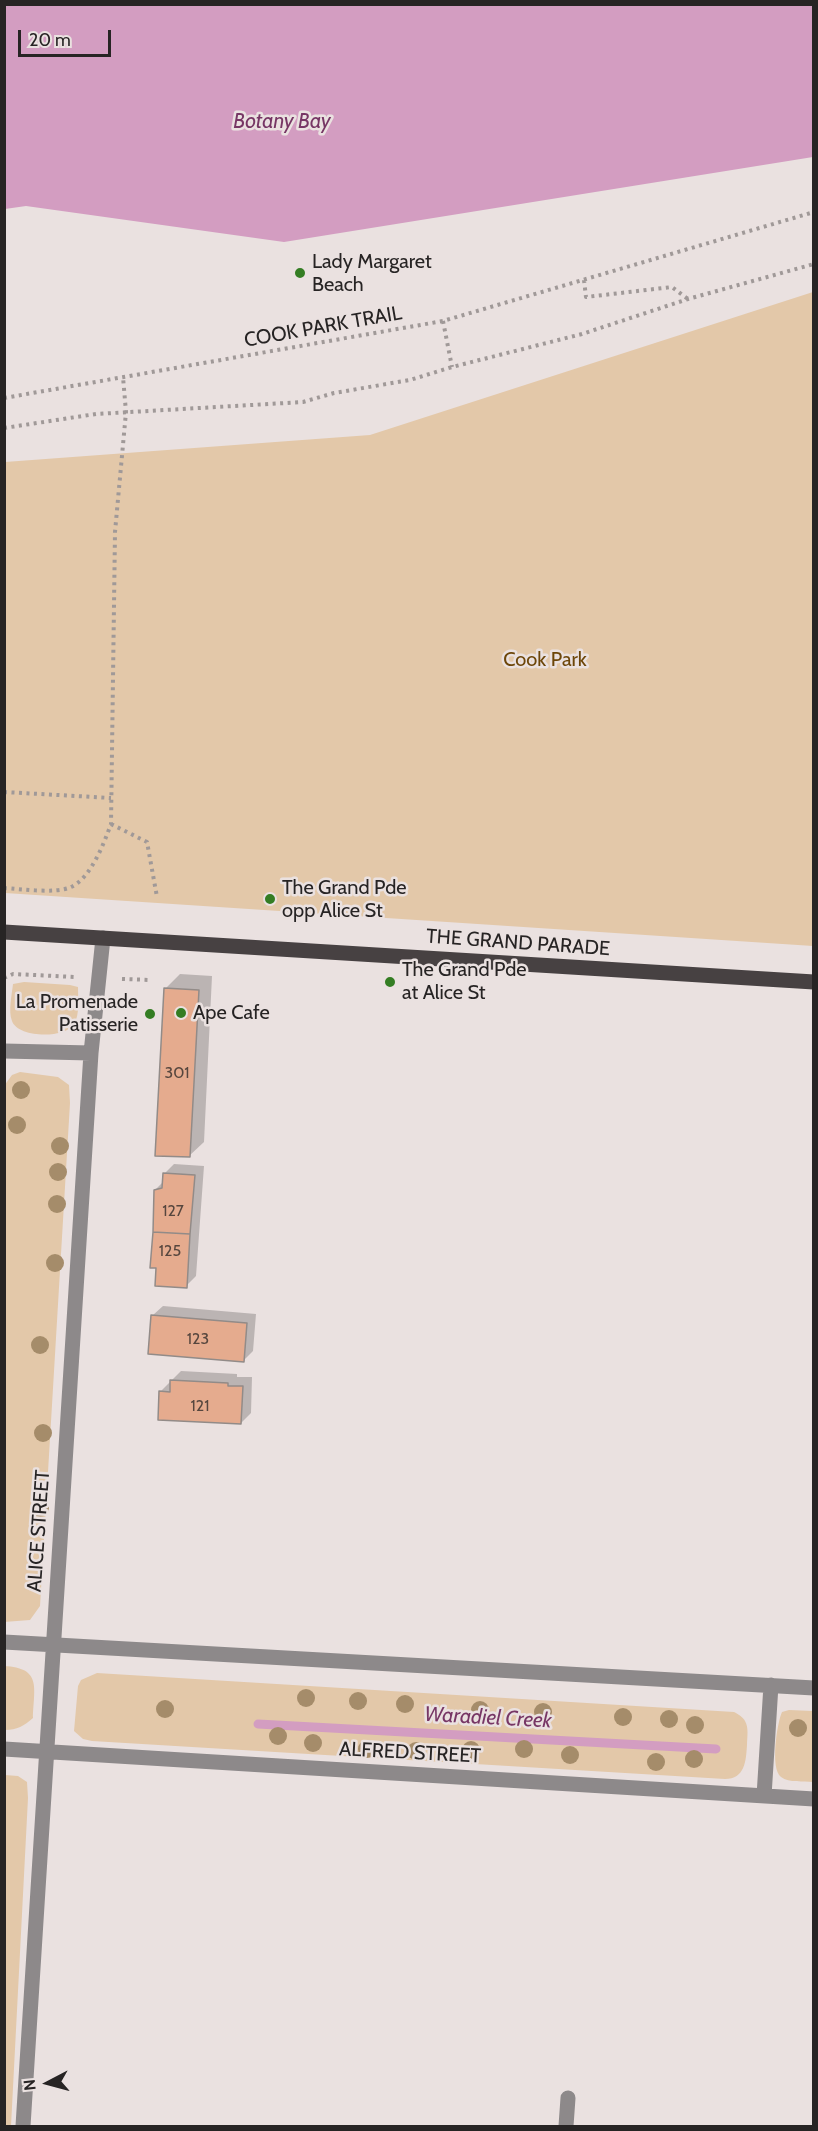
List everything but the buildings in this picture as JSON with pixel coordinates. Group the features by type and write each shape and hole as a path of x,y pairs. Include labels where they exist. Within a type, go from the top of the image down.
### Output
{"main road":[{"name":"THE GRAND PARADE","path":"4,932 813,982"}],"street":[{"name":"ALICE STREET","path":"23,2127 91,1053 103,938"},
{"path":"4,1051 91,1053"},
{"path":"4,1642 813,1688"},
{"path":"764,1796 771,1685"},
{"name":"ALFRED STREET","path":"4,1749 813,1799"},
{"path":"566,2127 568,2098"}],"path":[{"name":"COOK PARK TRAIL","path":"4,398 443,321 813,212"},
{"path":"4,428 66,417 303,402 334,393 410,380 582,334 688,299 813,264"},
{"path":"584,280 586,297 672,287 688,299"},
{"path":"443,321 452,367"},
{"path":"4,888 35,890 70,888 84,875 101,851 111,824 115,532 126,412 123,377"},
{"path":"4,792 111,798"},
{"path":"111,824 147,842 157,897"},
{"path":"4,978 13,974 76,977"}],"green space":[{"name":"Cook Park","path":"813,292 813,946 5,893 5,462 370,435"},
{"path":"24,982 78,987 78,1011 74,1024 69,1029 52,1034 32,1033 16,1027 10,1012 13,984"},
{"path":"20,1072 58,1077 69,1085 70,1103 40,1606 30,1620 4,1622 4,1086 12,1075"},
{"path":"4,1666 25,1671 30,1675 34,1688 33,1718 20,1727 9,1730 5,1730"},
{"path":"97,1673 734,1712 743,1718 747,1727 746,1757 743,1768 737,1776 725,1779 92,1741 83,1739 74,1731 78,1686 81,1680"},
{"path":"813,1711 813,1782 788,1780 781,1777 778,1772 775,1756 778,1726 782,1712"},
{"path":"5,1775 18,1776 27,1782 28,1798 11,2126 4,2126"}],"water":[{"name":"Botany Bay","path":"4,5 813,5 813,157 284,242 26,206 5,209"}],"waterway":[{"name":"Waradiel Creek","path":"258,1724 716,1749"}],"place":[{"name":"Lady Margaret Beach","path":"300,273"},
{"name":"The Grand Pde opp Alice St","path":"270,899"},
{"name":"The Grand Pde at Alice St","path":"390,982"},
{"name":"Ape Cafe","path":"181,1013"},
{"name":"La Promenade Patisserie","path":"150,1014"}]}
